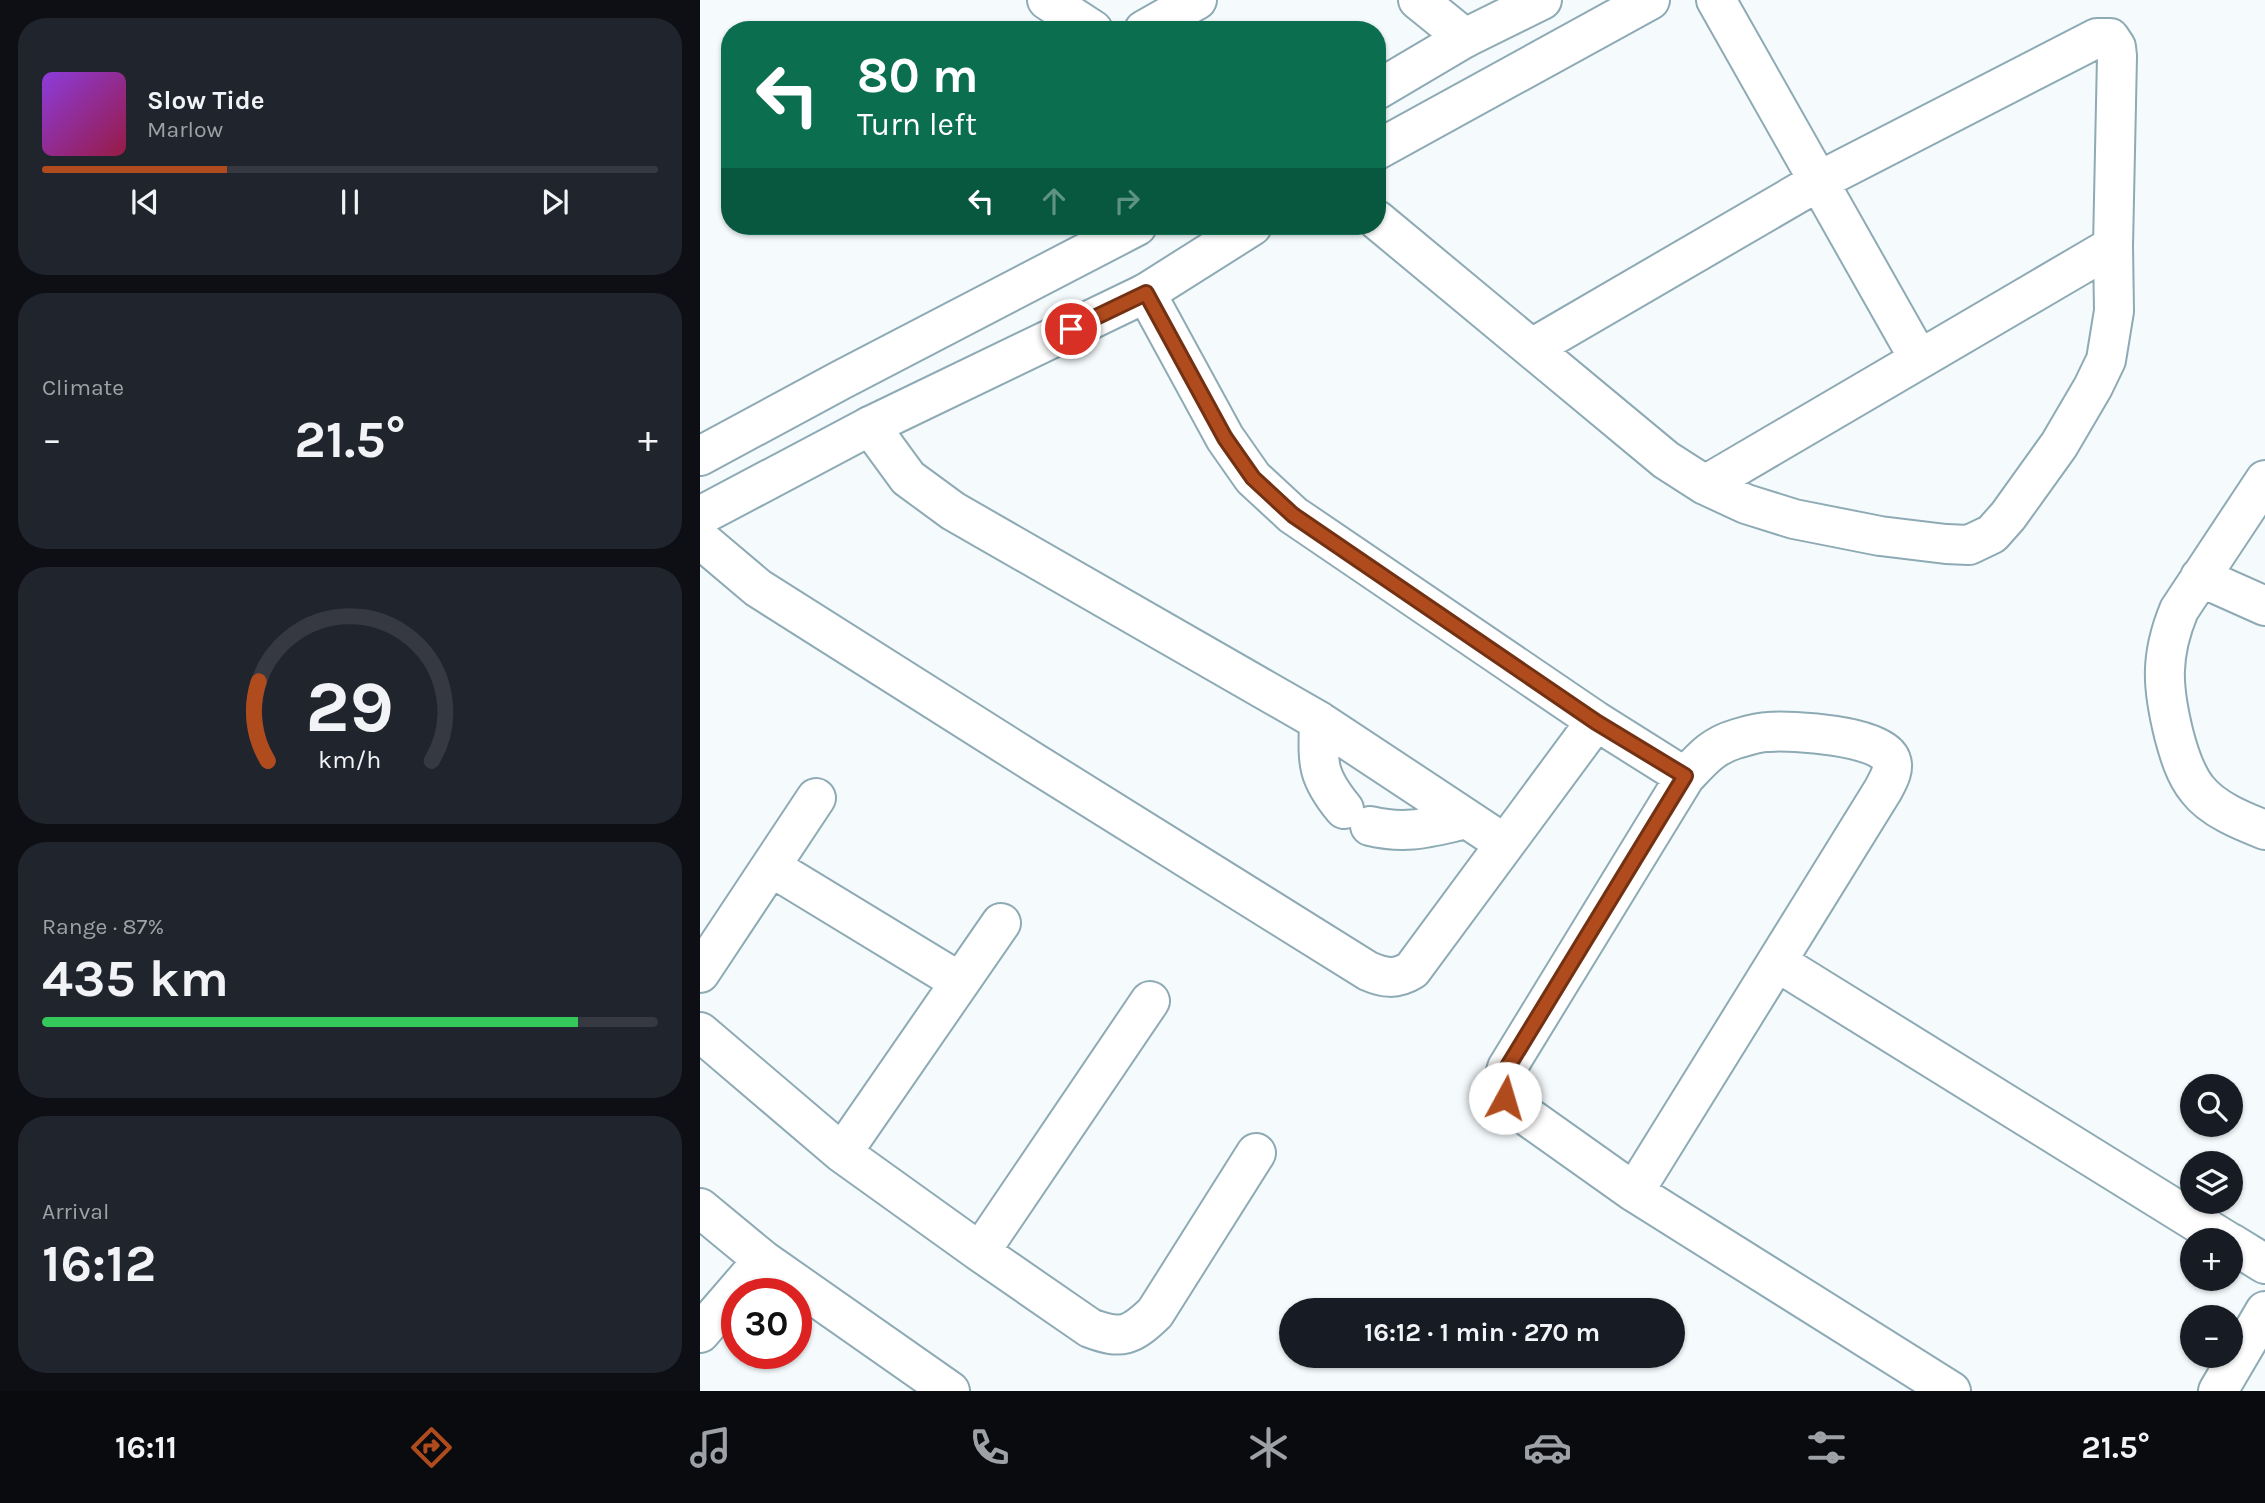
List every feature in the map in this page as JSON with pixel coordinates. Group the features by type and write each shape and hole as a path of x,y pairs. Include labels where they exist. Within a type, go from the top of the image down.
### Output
{"street":[{"path":"1047,0 1079,21"},
{"path":"1160,21 1197,0"},
{"path":"1418,0 1465,38"},
{"path":"1386,85 1465,38 1542,0"},
{"path":"1386,145 1650,0"},
{"path":"1716,0 1919,359"},
{"path":"1386,227 1666,460 1705,485 1746,504 1794,519 1880,536 1969,545 1992,534 2008,516 2059,445 2094,387 2106,360 2114,311 2117,56 2114,42 2103,37 2096,38 1819,181 1532,348"},
{"path":"700,456 1120,235"},
{"path":"700,516 870,426 1146,293 1229,235"},
{"path":"1705,485 2113,246"},
{"path":"1146,293 1225,438 1253,478 1293,515 1596,722 1685,776"},
{"path":"870,426 908,478 953,510 1319,721 1505,844"},
{"path":"2263,489 2179,610 2170,632 2165,657 2164,685 2170,720 2185,769 2198,791 2220,808 2265,830"},
{"path":"700,539 758,588 1368,971 1380,976 1402,977 1412,970 1596,722"},
{"path":"2200,577 2265,606"},
{"path":"1319,721 1318,754 1327,789 1357,818 1392,831 1419,830 1467,819"},
{"path":"1634,1192 1883,790 1891,774 1891,759 1885,752 1848,739 1807,732 1765,732 1735,739 1709,751 1685,776 1514,1056 1503,1081 1502,1091 1505,1098 1517,1109 1634,1192 1951,1391"},
{"path":"700,973 816,799"},
{"path":"771,867 960,982"},
{"path":"842,1153 1001,923"},
{"path":"1777,962 2206,1228"},
{"path":"980,1252 1150,1001"},
{"path":"700,1032 842,1153 1090,1328 1110,1335 1128,1335 1140,1328 1155,1313 1256,1153"},
{"path":"700,1208 763,1260 950,1391"},
{"path":"2243,1251 2265,1264"},
{"path":"700,1333 763,1260"},
{"path":"2218,1391 2265,1311"}],"route":[{"path":"1071,329 1146,293 1225,438 1253,478 1293,515 1596,722 1685,776 1507,1068 1502,1091 1505,1098"}]}
